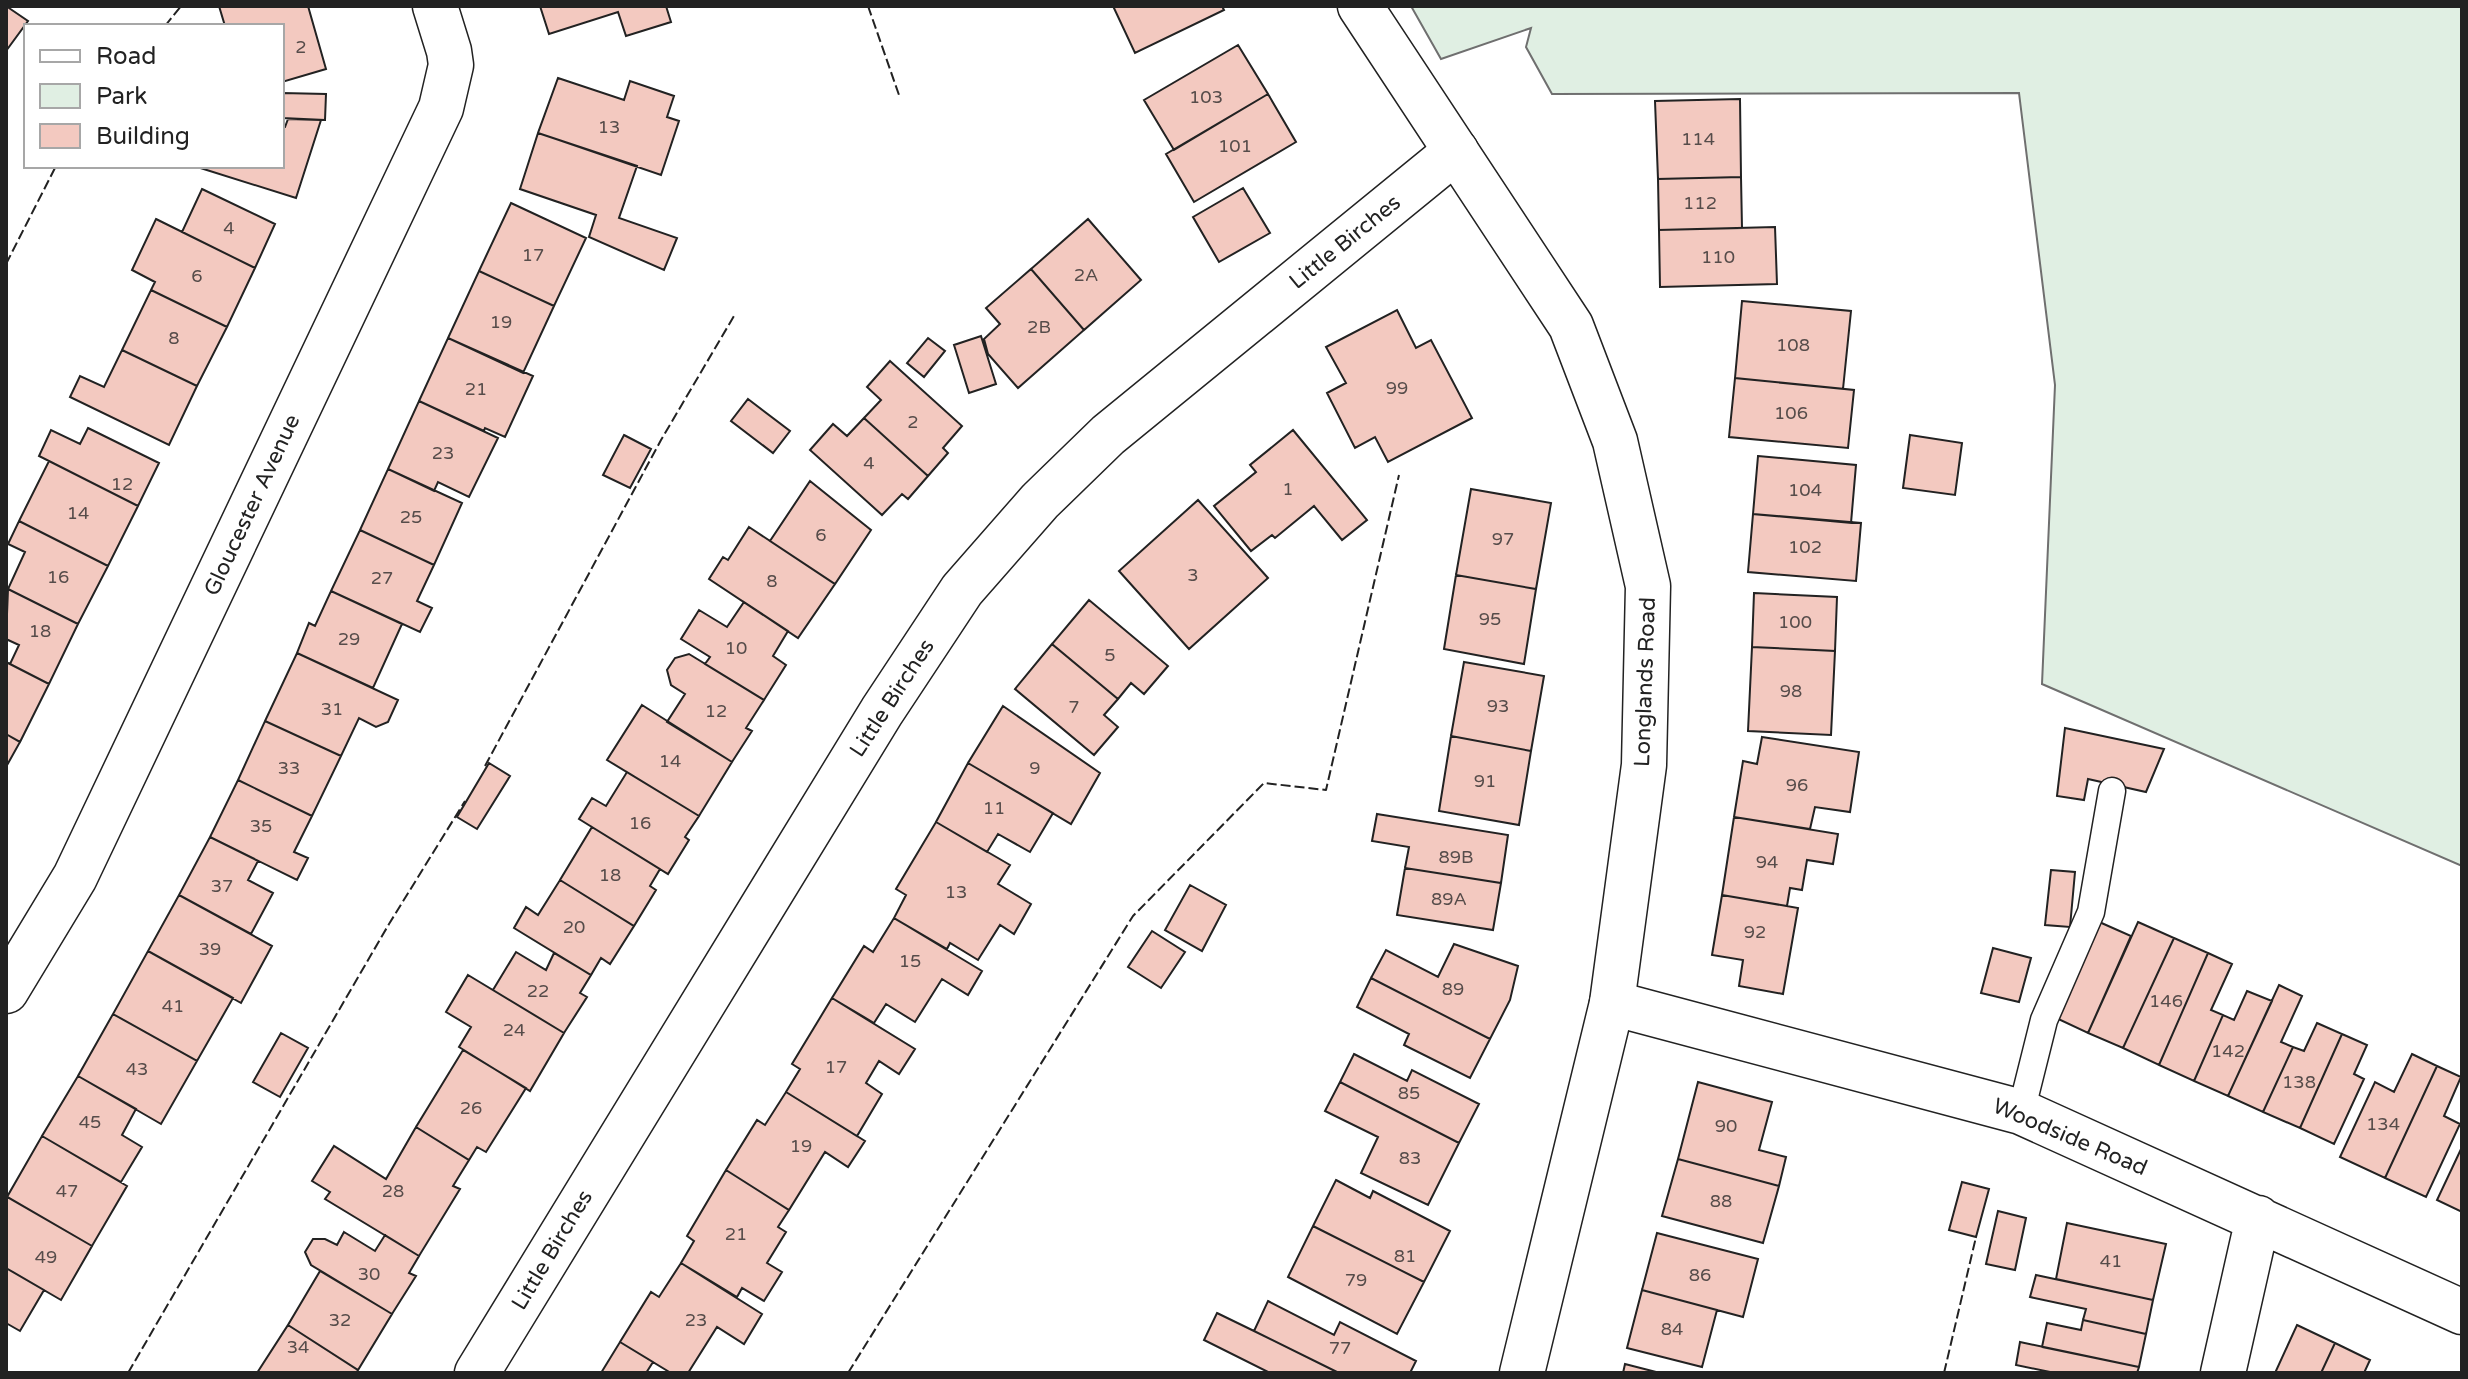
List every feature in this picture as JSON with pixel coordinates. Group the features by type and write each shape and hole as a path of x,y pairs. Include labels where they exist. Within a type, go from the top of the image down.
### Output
{"street":[{"name":"Gloucester Avenue","path":"6,991 75,877 441,108 451,65 435,6"},
{"name":"Longlands Road","path":"1360,6 1571,326 1615,441 1648,586 1644,765 1612,1003 1522,1373"},
{"name":"Little Birches","path":"477,1373 882,711 962,590 1040,501 1108,435 1456,151"},
{"name":"Woodside Road","path":"1612,1003 2021,1112 2462,1312"},
{"path":"2223,1373 2258,1218"}],"lane":[{"path":"2021,1112 2044,1020 2091,912 2112,791"}],"green space":[{"path":"1411,6 2462,6 2462,866 2042,684 2055,385 2019,93 1552,94 1526,47 1531,28 1441,59"}],"building":[{"path":"6,6 28,21 6,51"},
{"path":"219,6 308,6 326,69 284,81 284,24 224,24"},
{"path":"540,6 666,6 671,22 626,36 618,12 549,34"},
{"path":"1113,6 1222,6 1224,10 1135,53"},
{"path":"1238,45 1268,94 1174,150 1144,100"},
{"path":"558,78 624,100 630,81 674,96 667,117 679,121 661,175 538,133"},
{"path":"284,93 326,94 325,120 284,118"},
{"path":"1268,94 1296,142 1194,202 1166,154"},
{"path":"1740,99 1741,177 1658,179 1655,101"},
{"path":"288,119 321,120 296,198 200,168 284,168"},
{"path":"538,133 637,166 619,218 677,238 664,270 589,237 596,215 520,189"},
{"path":"1741,177 1742,228 1659,230 1658,179"},
{"path":"1243,188 1270,233 1219,262 1193,217"},
{"path":"202,189 275,224 255,268 182,232"},
{"path":"511,203 586,238 554,306 479,271"},
{"path":"156,219 255,268 227,327 151,290 155,282 132,270"},
{"path":"1088,219 1141,280 1084,330 1031,269"},
{"path":"1775,227 1777,284 1660,287 1659,230"},
{"path":"1031,269 1084,330 1018,388 988,354 984,339 1000,324 986,308"},
{"path":"479,271 554,306 523,373 448,338"},
{"path":"151,290 227,327 197,386 122,350"},
{"path":"1742,301 1851,311 1843,389 1735,378"},
{"path":"1397,310 1416,348 1431,340 1472,418 1388,462 1375,437 1355,448 1327,393 1346,383 1326,347"},
{"path":"981,336 996,384 969,393 954,345"},
{"path":"448,338 533,376 505,437 485,428 484,431 419,401"},
{"path":"928,338 945,351 924,377 907,363"},
{"path":"122,350 197,386 169,445 70,397 80,376 104,387"},
{"path":"890,361 962,426 943,448 948,453 928,476 864,418 881,400 867,387"},
{"path":"1735,378 1854,390 1848,448 1729,437"},
{"path":"748,399 790,431 773,453 731,421"},
{"path":"419,401 498,438 469,497 438,482 434,491 388,469"},
{"path":"864,418 928,476 908,499 902,494 882,515 810,450 833,424 847,436"},
{"path":"88,428 159,463 138,506 39,456 51,430 80,444"},
{"path":"1293,430 1367,520 1342,540 1314,506 1275,538 1272,535 1251,551 1214,506 1256,472 1250,465"},
{"path":"624,435 651,449 630,488 603,475"},
{"path":"1910,435 1962,443 1955,495 1903,488"},
{"path":"1758,456 1856,465 1851,523 1753,514"},
{"path":"49,461 138,506 108,566 19,521"},
{"path":"388,469 462,503 434,565 360,530"},
{"path":"810,481 871,530 835,584 770,541"},
{"path":"1471,489 1551,503 1536,589 1456,575"},
{"path":"1198,500 1268,578 1189,649 1119,571"},
{"path":"1753,514 1861,523 1856,581 1748,572"},
{"path":"19,521 108,566 78,624 8,589 25,552 8,544"},
{"path":"749,527 835,584 798,638 709,579 723,557 728,560"},
{"path":"360,530 434,565 417,601 432,608 420,632 331,591"},
{"path":"1456,575 1536,589 1524,664 1444,649"},
{"path":"8,589 78,624 49,684 10,664 19,645 6,639"},
{"path":"331,591 402,624 373,688 297,653 309,623 315,626"},
{"path":"1754,593 1837,597 1835,651 1752,647"},
{"path":"1089,600 1168,666 1144,694 1131,683 1118,699 1052,644"},
{"path":"744,602 788,631 773,656 786,665 764,700 705,664 710,657 681,639 699,610 727,627"},
{"path":"1052,644 1118,699 1104,715 1118,727 1094,755 1015,689"},
{"path":"1752,647 1835,651 1831,735 1748,731"},
{"path":"297,653 398,700 388,722 376,727 359,718 341,756 265,721"},
{"path":"689,654 764,700 746,728 752,731 732,762 667,722 685,694 671,685 667,670 675,658"},
{"path":"6,662 49,684 20,742 6,734"},
{"path":"1464,662 1544,676 1531,751 1451,736"},
{"path":"642,705 732,762 699,816 607,760"},
{"path":"1003,706 1100,773 1071,824 968,763"},
{"path":"265,721 341,756 312,816 238,780"},
{"path":"2065,728 2164,749 2146,792 2088,779 2084,800 2057,796"},
{"path":"6,734 20,742 6,767"},
{"path":"1451,736 1531,751 1519,825 1439,811"},
{"path":"1762,737 1859,752 1850,812 1815,807 1810,829 1734,817 1743,761 1757,764"},
{"path":"489,763 510,776 477,829 457,817"},
{"path":"968,763 1053,813 1030,852 998,834 987,852 936,822"},
{"path":"627,772 699,816 685,837 689,840 668,874 579,819 592,798 606,806"},
{"path":"238,780 312,816 294,852 308,858 297,880 210,837"},
{"path":"1377,814 1508,835 1501,883 1405,868 1409,847 1372,841"},
{"path":"1734,817 1838,834 1833,864 1807,860 1802,890 1790,888 1787,906 1722,895"},
{"path":"936,822 1010,865 998,884 1031,904 1014,934 1000,925 978,960 950,943 947,949 894,918 906,895 896,889"},
{"path":"592,827 660,869 650,886 656,890 634,926 560,880"},
{"path":"210,837 258,861 248,880 273,893 251,934 179,895"},
{"path":"1405,868 1501,883 1493,930 1397,915"},
{"path":"2051,870 2075,872 2070,927 2045,925"},
{"path":"560,880 634,926 610,964 601,958 591,975 514,928 526,907 538,915"},
{"path":"1190,885 1226,905 1202,951 1165,930"},
{"path":"179,895 272,946 241,1003 148,951"},
{"path":"1722,895 1798,908 1783,994 1739,986 1743,960 1712,955"},
{"path":"894,918 982,971 968,995 942,979 915,1022 886,1004 874,1023 832,998 864,946 873,952"},
{"path":"2097,921 2131,936 2088,1033 2054,1017"},
{"path":"2138,922 2174,938 2123,1048 2088,1033"},
{"path":"1152,931 1185,952 1161,988 1128,967"},
{"path":"2174,938 2208,953 2159,1065 2123,1048"},
{"path":"1454,944 1518,966 1510,1000 1490,1039 1371,978 1386,950 1438,977"},
{"path":"1993,948 2031,958 2019,1002 1981,993"},
{"path":"148,951 233,998 197,1061 113,1014"},
{"path":"516,952 546,970 554,953 591,975 580,993 587,997 564,1033 493,990"},
{"path":"2208,953 2232,964 2211,1010 2223,1015 2194,1081 2159,1065"},
{"path":"468,975 564,1033 530,1091 459,1047 471,1027 446,1012"},
{"path":"1371,978 1490,1039 1470,1078 1404,1045 1409,1034 1357,1007"},
{"path":"2279,985 2302,996 2281,1042 2293,1047 2263,1112 2228,1096"},
{"path":"2247,991 2272,1001 2228,1096 2194,1081 2223,1015 2234,1020"},
{"path":"832,998 915,1049 899,1074 879,1061 866,1083 882,1094 857,1136 786,1092 800,1069 792,1064"},
{"path":"113,1014 197,1061 161,1124 78,1076"},
{"path":"2317,1023 2342,1034 2300,1128 2263,1112 2293,1047 2304,1051"},
{"path":"281,1033 308,1048 280,1097 253,1082"},
{"path":"2342,1034 2367,1045 2354,1074 2364,1079 2334,1144 2300,1128"},
{"path":"463,1050 526,1088 486,1152 477,1147 469,1160 416,1127"},
{"path":"1354,1054 1407,1081 1412,1070 1479,1104 1459,1143 1340,1082"},
{"path":"2412,1054 2437,1066 2385,1178 2340,1157 2375,1082 2394,1092"},
{"path":"2437,1066 2461,1077 2444,1116 2460,1124 2426,1197 2385,1178"},
{"path":"78,1076 136,1109 122,1135 142,1147 121,1182 42,1136"},
{"path":"1340,1082 1459,1143 1428,1205 1361,1173 1378,1137 1325,1111"},
{"path":"1698,1082 1772,1102 1759,1150 1786,1157 1779,1186 1678,1159"},
{"path":"786,1092 865,1141 848,1167 825,1152 789,1210 726,1170 757,1120 765,1125"},
{"path":"416,1127 469,1160 453,1186 460,1189 419,1256 325,1199 330,1192 312,1181 334,1146 386,1179"},
{"path":"42,1136 127,1186 92,1246 7,1197"},
{"path":"2462,1147 2462,1212 2437,1200"},
{"path":"1678,1159 1779,1186 1763,1243 1662,1216"},
{"path":"726,1170 789,1210 778,1227 786,1232 767,1263 782,1272 764,1301 742,1288 737,1297 681,1263 694,1241 687,1236"},
{"path":"1336,1180 1370,1198 1373,1191 1450,1231 1424,1282 1313,1226"},
{"path":"1962,1182 1989,1189 1976,1237 1949,1230"},
{"path":"6,1196 92,1246 61,1300 6,1268"},
{"path":"1998,1211 2026,1218 2015,1270 1986,1264"},
{"path":"2067,1223 2166,1244 2153,1300 2056,1279"},
{"path":"1313,1226 1424,1282 1397,1334 1288,1277"},
{"path":"344,1232 375,1251 385,1235 419,1256 409,1273 416,1276 392,1314 311,1265 305,1252 313,1239 325,1239 337,1245"},
{"path":"1657,1233 1758,1259 1743,1317 1642,1290"},
{"path":"681,1263 762,1314 744,1344 717,1327 688,1373 671,1373 620,1342 651,1292 659,1297"},
{"path":"6,1268 44,1290 20,1331 6,1323"},
{"path":"320,1271 392,1314 358,1370 288,1325"},
{"path":"2036,1275 2153,1300 2146,1334 2083,1320 2086,1309 2030,1297"},
{"path":"1642,1290 1717,1310 1702,1367 1627,1348"},
{"path":"1268,1301 1334,1335 1340,1322 1416,1361 1410,1373 1339,1373 1254,1331"},
{"path":"1217,1313 1339,1373 1270,1373 1204,1340"},
{"path":"2083,1320 2146,1334 2139,1367 2042,1347 2047,1323 2081,1330"},
{"path":"288,1325 358,1370 356,1373 257,1373"},
{"path":"2297,1325 2335,1343 2321,1373 2275,1373"},
{"path":"620,1342 653,1362 646,1373 601,1373"},
{"path":"2020,1342 2139,1367 2137,1373 2055,1373 2016,1365"},
{"path":"2335,1343 2370,1360 2364,1373 2321,1373"},
{"path":"1625,1364 1660,1373 1623,1373"}],"fence":[{"path":"167,24 181,6"},
{"path":"868,6 899,95"},
{"path":"6,264 55,168"},
{"path":"485,766 661,440 734,316"},
{"path":"848,1373 1133,916 1264,783 1326,790 1399,475"},
{"path":"128,1373 389,924 465,801"},
{"path":"1944,1373 1976,1237"}]}
